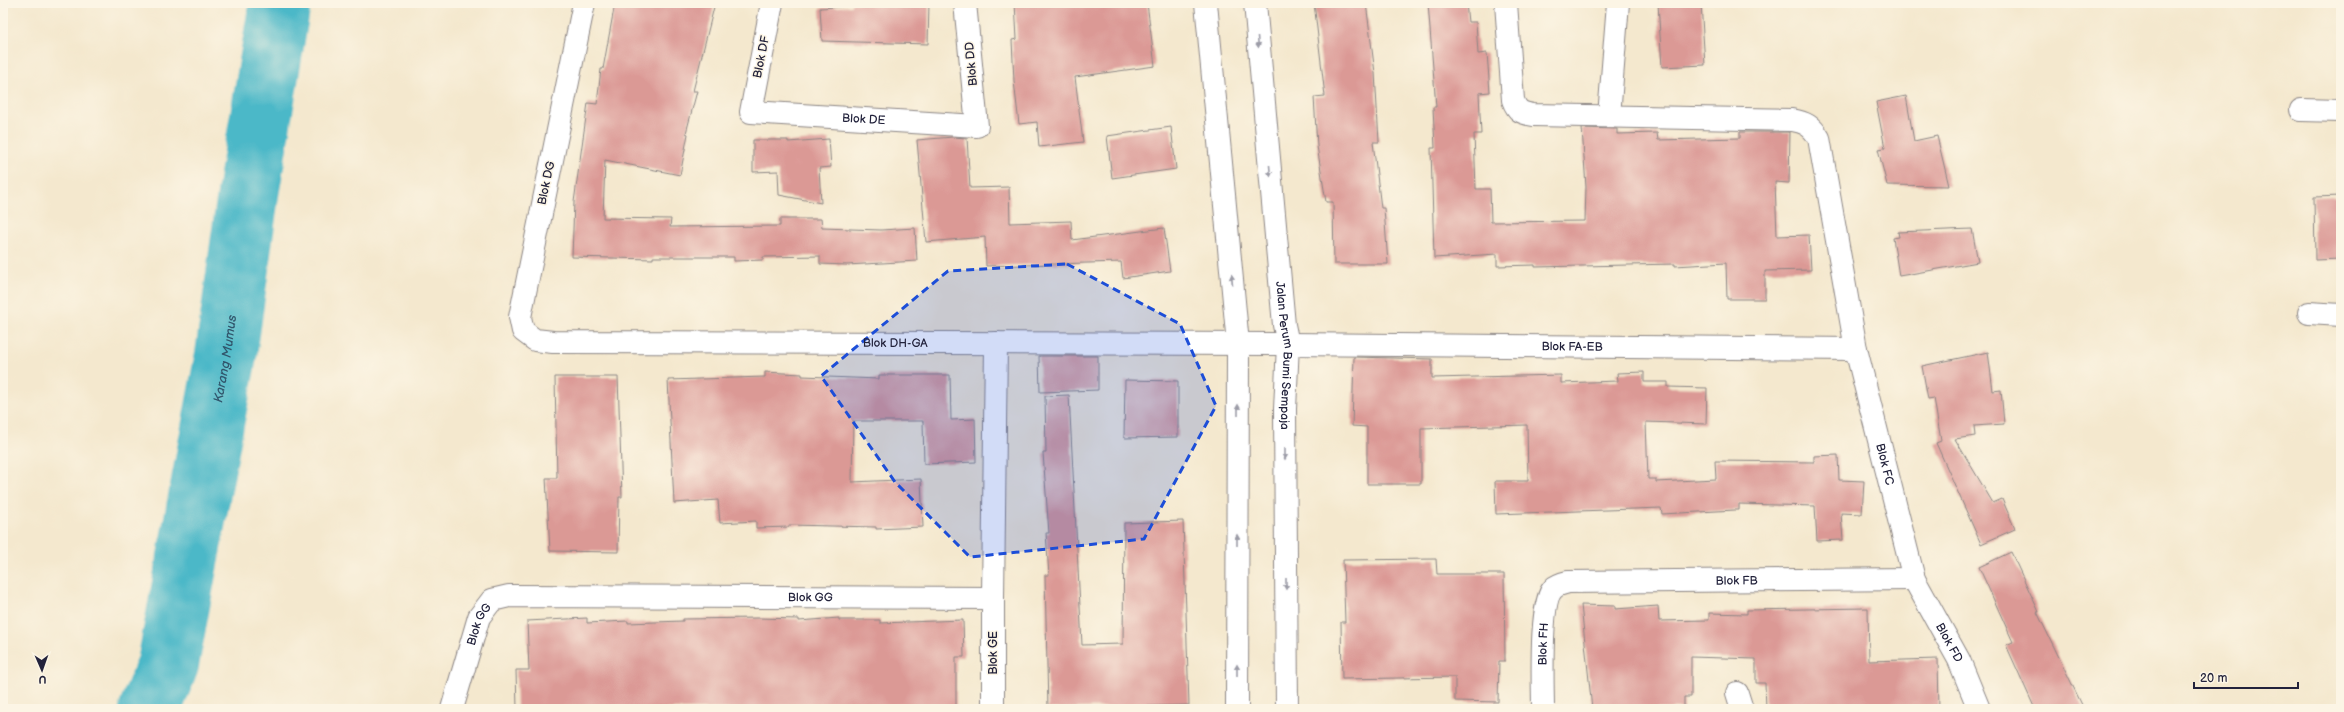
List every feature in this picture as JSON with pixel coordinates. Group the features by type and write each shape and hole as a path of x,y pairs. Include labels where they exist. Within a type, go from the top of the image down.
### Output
{"street":[{"name":"Blok DG","path":"553,342 534,340 523,331 520,317 584,3"},
{"name":"Blok DF","path":"751,112 772,3"},
{"name":"Blok DD","path":"965,3 977,126"},
{"path":"1206,3 1238,344 1237,709"},
{"name":"Jalan Perum Bumi Sempaja","path":"1255,3 1288,344 1285,409 1287,709"},
{"name":"Blok FC","path":"1506,3 1513,100 1516,108 1522,114 1533,116 1792,120 1805,122 1814,130 1819,138 1856,349 1914,579"},
{"path":"1609,116 1618,3"},
{"path":"2301,110 2341,111"},
{"name":"Blok DE","path":"751,112 977,126"},
{"path":"2309,313 2341,315"},
{"name":"Blok DH-GA","path":"553,342 1238,344"},
{"path":"993,598 996,344"},
{"name":"Blok FA-EB","path":"1238,344 1856,349"},
{"name":"Blok FB","path":"1559,585 1568,582 1914,579"},
{"name":"Blok FD","path":"1914,579 1959,660 1979,709"},
{"name":"Blok FH","path":"1543,709 1544,616 1548,598 1553,588 1559,585"},
{"name":"Blok GG","path":"452,709 479,617 492,600 509,596 993,598"},
{"name":"Blok GE","path":"993,598 993,709"}],"highlighted area":[{"path":"1067,264 1180,324 1216,406 1144,539 970,557 895,482 821,376 948,271"}],"building":[{"path":"615,3 715,3 693,91 697,91 686,133 688,134 680,175 605,160 603,218 671,219 670,227 780,226 780,219 821,219 822,228 881,230 915,228 917,261 847,265 820,264 820,256 763,257 763,260 734,261 734,257 653,257 653,259 572,257 574,202 588,103 597,104 601,69 603,69"},
{"path":"852,3 929,3 928,44 822,41 820,8 852,6"},
{"path":"1015,3 1147,3 1155,66 1075,77 1083,142 1039,147 1037,122 1019,124 1014,81 1012,40 1017,39"},
{"path":"1314,3 1366,3 1375,73 1379,142 1373,142 1381,208 1384,208 1388,264 1334,264 1333,202 1326,202 1317,146 1314,97 1325,96"},
{"path":"1428,3 1466,3 1468,22 1476,22 1478,54 1487,53 1490,92 1479,93 1481,134 1474,134 1476,189 1490,189 1491,222 1585,221 1586,187 1582,128 1617,129 1617,134 1657,133 1658,140 1740,138 1740,132 1790,132 1789,183 1775,182 1777,236 1809,235 1811,270 1765,271 1765,299 1727,299 1726,263 1675,266 1675,264 1535,267 1535,265 1497,266 1497,254 1434,258 1431,148 1435,148 1433,107 1436,107"},
{"path":"1658,3 1701,3 1705,65 1662,67"},
{"path":"1906,96 1914,141 1937,136 1949,186 1887,185 1878,149 1885,148 1876,102"},
{"path":"1171,127 1176,169 1112,178 1107,136"},
{"path":"953,137 967,138 970,188 1009,187 1010,223 1071,221 1072,240 1164,228 1170,271 1123,278 1121,262 986,266 985,237 926,242 917,140"},
{"path":"829,139 831,167 819,168 821,203 779,195 778,171 753,172 753,140 788,140 788,142"},
{"path":"2341,196 2341,259 2315,260 2314,197"},
{"path":"1972,229 1978,262 1899,276 1893,238 1899,237 1898,232"},
{"path":"1988,352 1993,391 2001,390 2004,424 1974,426 1975,436 1955,439 1993,503 2002,499 2015,529 1981,544 1936,443 1941,441 1934,398 1928,399 1922,366"},
{"path":"1039,356 1098,356 1098,390 1040,392"},
{"path":"1354,357 1432,359 1432,378 1561,375 1561,383 1618,381 1617,373 1644,372 1644,382 1668,382 1668,387 1707,388 1706,424 1646,422 1648,479 1656,479 1656,482 1716,479 1715,461 1814,462 1814,456 1838,455 1839,480 1864,481 1862,514 1841,513 1843,540 1817,541 1815,506 1739,504 1739,510 1662,514 1661,508 1496,514 1495,481 1528,481 1527,425 1421,428 1421,484 1367,484 1367,427 1352,426"},
{"path":"765,372 802,374 802,376 879,379 879,375 950,375 951,420 975,419 976,462 924,464 923,421 853,421 852,482 921,479 923,527 876,529 876,527 789,525 789,527 756,528 756,521 720,523 718,500 674,503 668,380 765,377"},
{"path":"555,377 618,377 622,497 619,497 618,552 550,551 546,478 557,478"},
{"path":"1125,380 1178,381 1178,437 1124,438"},
{"path":"1069,395 1082,645 1123,644 1124,523 1183,521 1189,705 1048,709 1045,575 1049,575 1046,533 1049,533 1043,453 1046,453 1045,396"},
{"path":"2011,552 2039,612 2037,612 2084,709 2035,709 2006,645 2013,642 1979,567"},
{"path":"1436,559 1437,574 1504,574 1505,661 1499,661 1498,702 1455,701 1455,677 1342,679 1341,622 1345,622 1343,560"},
{"path":"1581,605 1615,606 1615,609 1658,606 1659,621 1709,620 1709,613 1747,614 1747,610 1868,608 1869,661 1938,659 1939,709 1875,709 1843,706 1843,709 1766,709 1765,683 1756,683 1756,659 1691,657 1691,697 1684,697 1684,709 1592,709"},
{"path":"587,618 587,623 758,618 799,619 799,621 839,618 839,620 880,620 880,623 963,620 964,657 956,657 956,709 517,709 516,670 529,670 527,621"}],"waterway":[{"name":"Karang Mumus","path":"150,709 168,664 226,355 248,194 280,3"}]}
